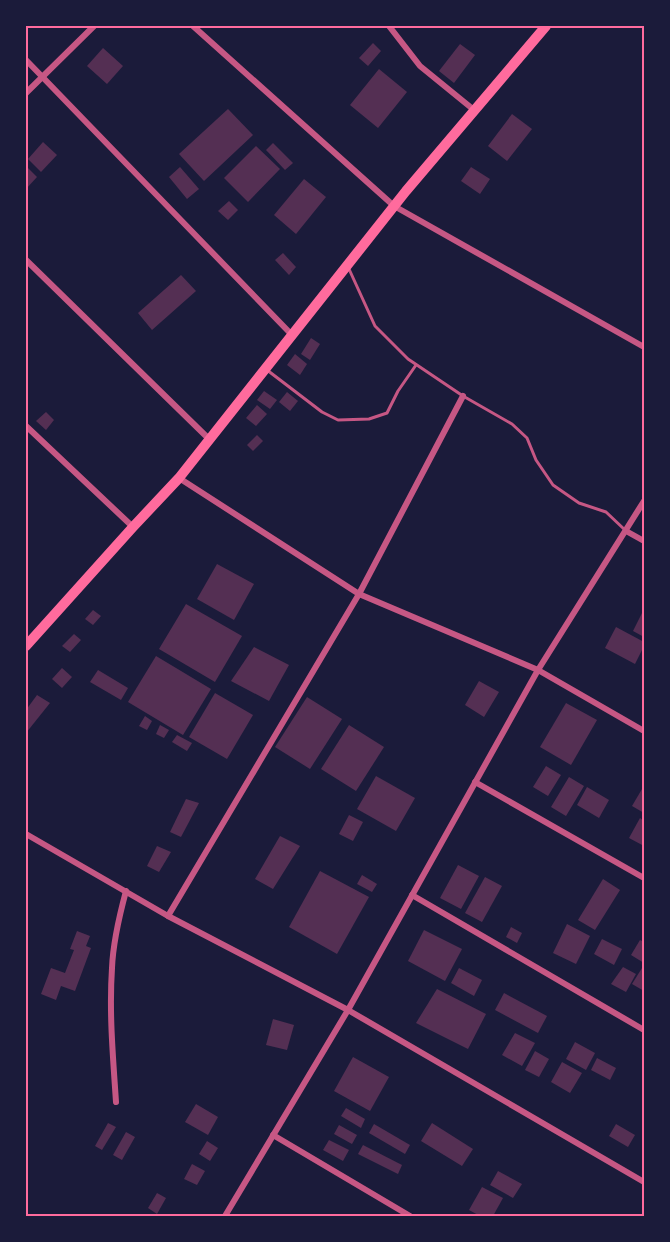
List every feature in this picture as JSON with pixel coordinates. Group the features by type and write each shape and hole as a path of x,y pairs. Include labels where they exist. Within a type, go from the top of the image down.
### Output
{"main road":[{"path":"26,646 179,478 394,206 546,26"}],"street":[{"path":"26,93 94,26"},
{"path":"193,26 394,206 645,347"},
{"path":"390,26 420,66 474,110"},
{"path":"26,60 292,335"},
{"path":"26,260 209,439"},
{"path":"168,916 359,594 463,396"},
{"path":"26,426 132,527"},
{"path":"179,478 359,594 538,670 645,731"},
{"path":"225,1216 348,1010 538,670 645,501"},
{"path":"626,531 645,541"},
{"path":"475,782 645,878"},
{"path":"26,834 168,916 348,1010 645,1182"},
{"path":"116,1102 111,1020 112,967 118,921 126,891"},
{"path":"412,895 645,1030"},
{"path":"273,1135 410,1216"}],"lane":[{"path":"347,265 375,326 408,360 463,396 513,423 527,438 536,460 553,485 579,503 606,512 626,531"},
{"path":"265,369 322,412 338,420 369,419 387,413 398,391 416,365"}],"building":[{"path":"373,43 381,51 368,66 359,58"},
{"path":"460,44 475,55 454,83 439,71"},
{"path":"103,48 123,66 107,84 87,66"},
{"path":"379,69 407,92 378,128 350,105"},
{"path":"228,109 253,135 204,181 179,154"},
{"path":"512,114 532,129 507,161 488,146"},
{"path":"43,142 57,155 41,172 28,159"},
{"path":"273,143 293,163 285,170 266,150"},
{"path":"256,146 280,169 248,202 224,178"},
{"path":"26,166 37,177 26,189"},
{"path":"180,167 199,189 187,199 169,177"},
{"path":"471,167 490,179 480,194 461,181"},
{"path":"304,179 326,197 296,234 274,215"},
{"path":"229,201 238,210 228,220 218,211"},
{"path":"283,253 296,267 289,275 275,260"},
{"path":"181,275 196,291 152,330 138,313"},
{"path":"311,338 320,344 310,360 301,354"},
{"path":"295,354 307,364 300,375 287,365"},
{"path":"264,391 277,400 270,409 257,400"},
{"path":"287,392 298,401 290,411 279,402"},
{"path":"257,405 267,414 256,426 246,418"},
{"path":"46,412 54,420 46,430 36,421"},
{"path":"257,435 263,441 253,451 247,445"},
{"path":"217,564 254,584 234,620 197,599"},
{"path":"186,604 242,636 215,682 159,649"},
{"path":"644,609 644,637 633,631"},
{"path":"93,610 101,616 93,625 85,619"},
{"path":"616,627 644,642 635,664 605,648"},
{"path":"74,634 81,640 70,652 62,646"},
{"path":"254,647 289,665 269,701 231,681"},
{"path":"156,656 211,689 183,735 128,702"},
{"path":"62,668 72,677 62,688 52,679"},
{"path":"98,670 128,688 121,700 90,682"},
{"path":"479,681 499,692 484,717 465,705"},
{"path":"215,693 253,715 227,759 189,737"},
{"path":"37,695 50,703 26,733 26,710"},
{"path":"307,697 342,719 310,769 275,747"},
{"path":"566,703 597,720 571,765 540,747"},
{"path":"145,716 152,721 147,730 139,726"},
{"path":"160,725 169,730 164,738 156,734"},
{"path":"349,725 384,747 356,791 321,769"},
{"path":"177,735 192,743 187,751 172,742"},
{"path":"546,766 561,775 548,796 533,787"},
{"path":"376,776 415,798 396,831 357,809"},
{"path":"569,777 584,786 566,816 551,807"},
{"path":"587,787 609,800 599,818 577,805"},
{"path":"642,789 644,791 644,813 632,806"},
{"path":"186,799 199,803 181,837 170,832"},
{"path":"349,815 363,822 353,841 339,834"},
{"path":"640,818 644,821 644,846 629,838"},
{"path":"280,836 300,846 273,889 255,879"},
{"path":"157,846 171,852 159,872 147,866"},
{"path":"458,865 479,876 461,909 440,898"},
{"path":"320,871 369,897 337,954 289,927"},
{"path":"362,875 377,884 372,892 357,884"},
{"path":"485,877 502,886 482,922 465,913"},
{"path":"603,879 620,890 595,930 578,920"},
{"path":"567,924 590,936 576,964 553,953"},
{"path":"511,927 522,933 517,943 506,937"},
{"path":"424,930 462,949 445,981 408,961"},
{"path":"77,931 90,936 86,946 91,948 75,991 61,986 56,1000 41,994 51,968 65,973 74,950 70,949"},
{"path":"602,939 622,949 614,965 594,954"},
{"path":"640,940 644,942 644,963 631,955"},
{"path":"623,967 636,974 626,992 611,984"},
{"path":"459,968 482,980 474,996 451,983"},
{"path":"642,968 644,969 644,991 632,984"},
{"path":"437,989 486,1014 468,1049 416,1023"},
{"path":"504,993 547,1016 538,1033 495,1010"},
{"path":"273,1019 294,1025 287,1050 266,1045"},
{"path":"515,1033 535,1043 522,1066 502,1055"},
{"path":"575,1042 595,1053 586,1070 566,1059"},
{"path":"535,1051 549,1059 539,1077 525,1070"},
{"path":"353,1057 389,1077 370,1111 334,1091"},
{"path":"597,1058 616,1068 610,1080 591,1070"},
{"path":"562,1062 582,1073 570,1093 551,1082"},
{"path":"196,1104 218,1117 208,1135 185,1122"},
{"path":"346,1108 365,1119 361,1128 341,1116"},
{"path":"108,1123 116,1127 102,1150 95,1146"},
{"path":"432,1123 473,1149 462,1166 421,1141"},
{"path":"374,1124 410,1145 405,1154 369,1133"},
{"path":"616,1124 635,1135 628,1147 609,1136"},
{"path":"339,1125 357,1135 352,1144 334,1134"},
{"path":"126,1132 135,1137 122,1160 113,1155"},
{"path":"329,1140 349,1150 343,1161 323,1150"},
{"path":"207,1141 218,1148 210,1161 199,1154"},
{"path":"363,1145 402,1165 398,1174 358,1154"},
{"path":"192,1164 205,1171 197,1185 184,1179"},
{"path":"498,1171 522,1184 513,1198 490,1185"},
{"path":"482,1187 503,1198 493,1216 480,1216 469,1210"},
{"path":"157,1193 166,1198 157,1214 148,1208"}]}
